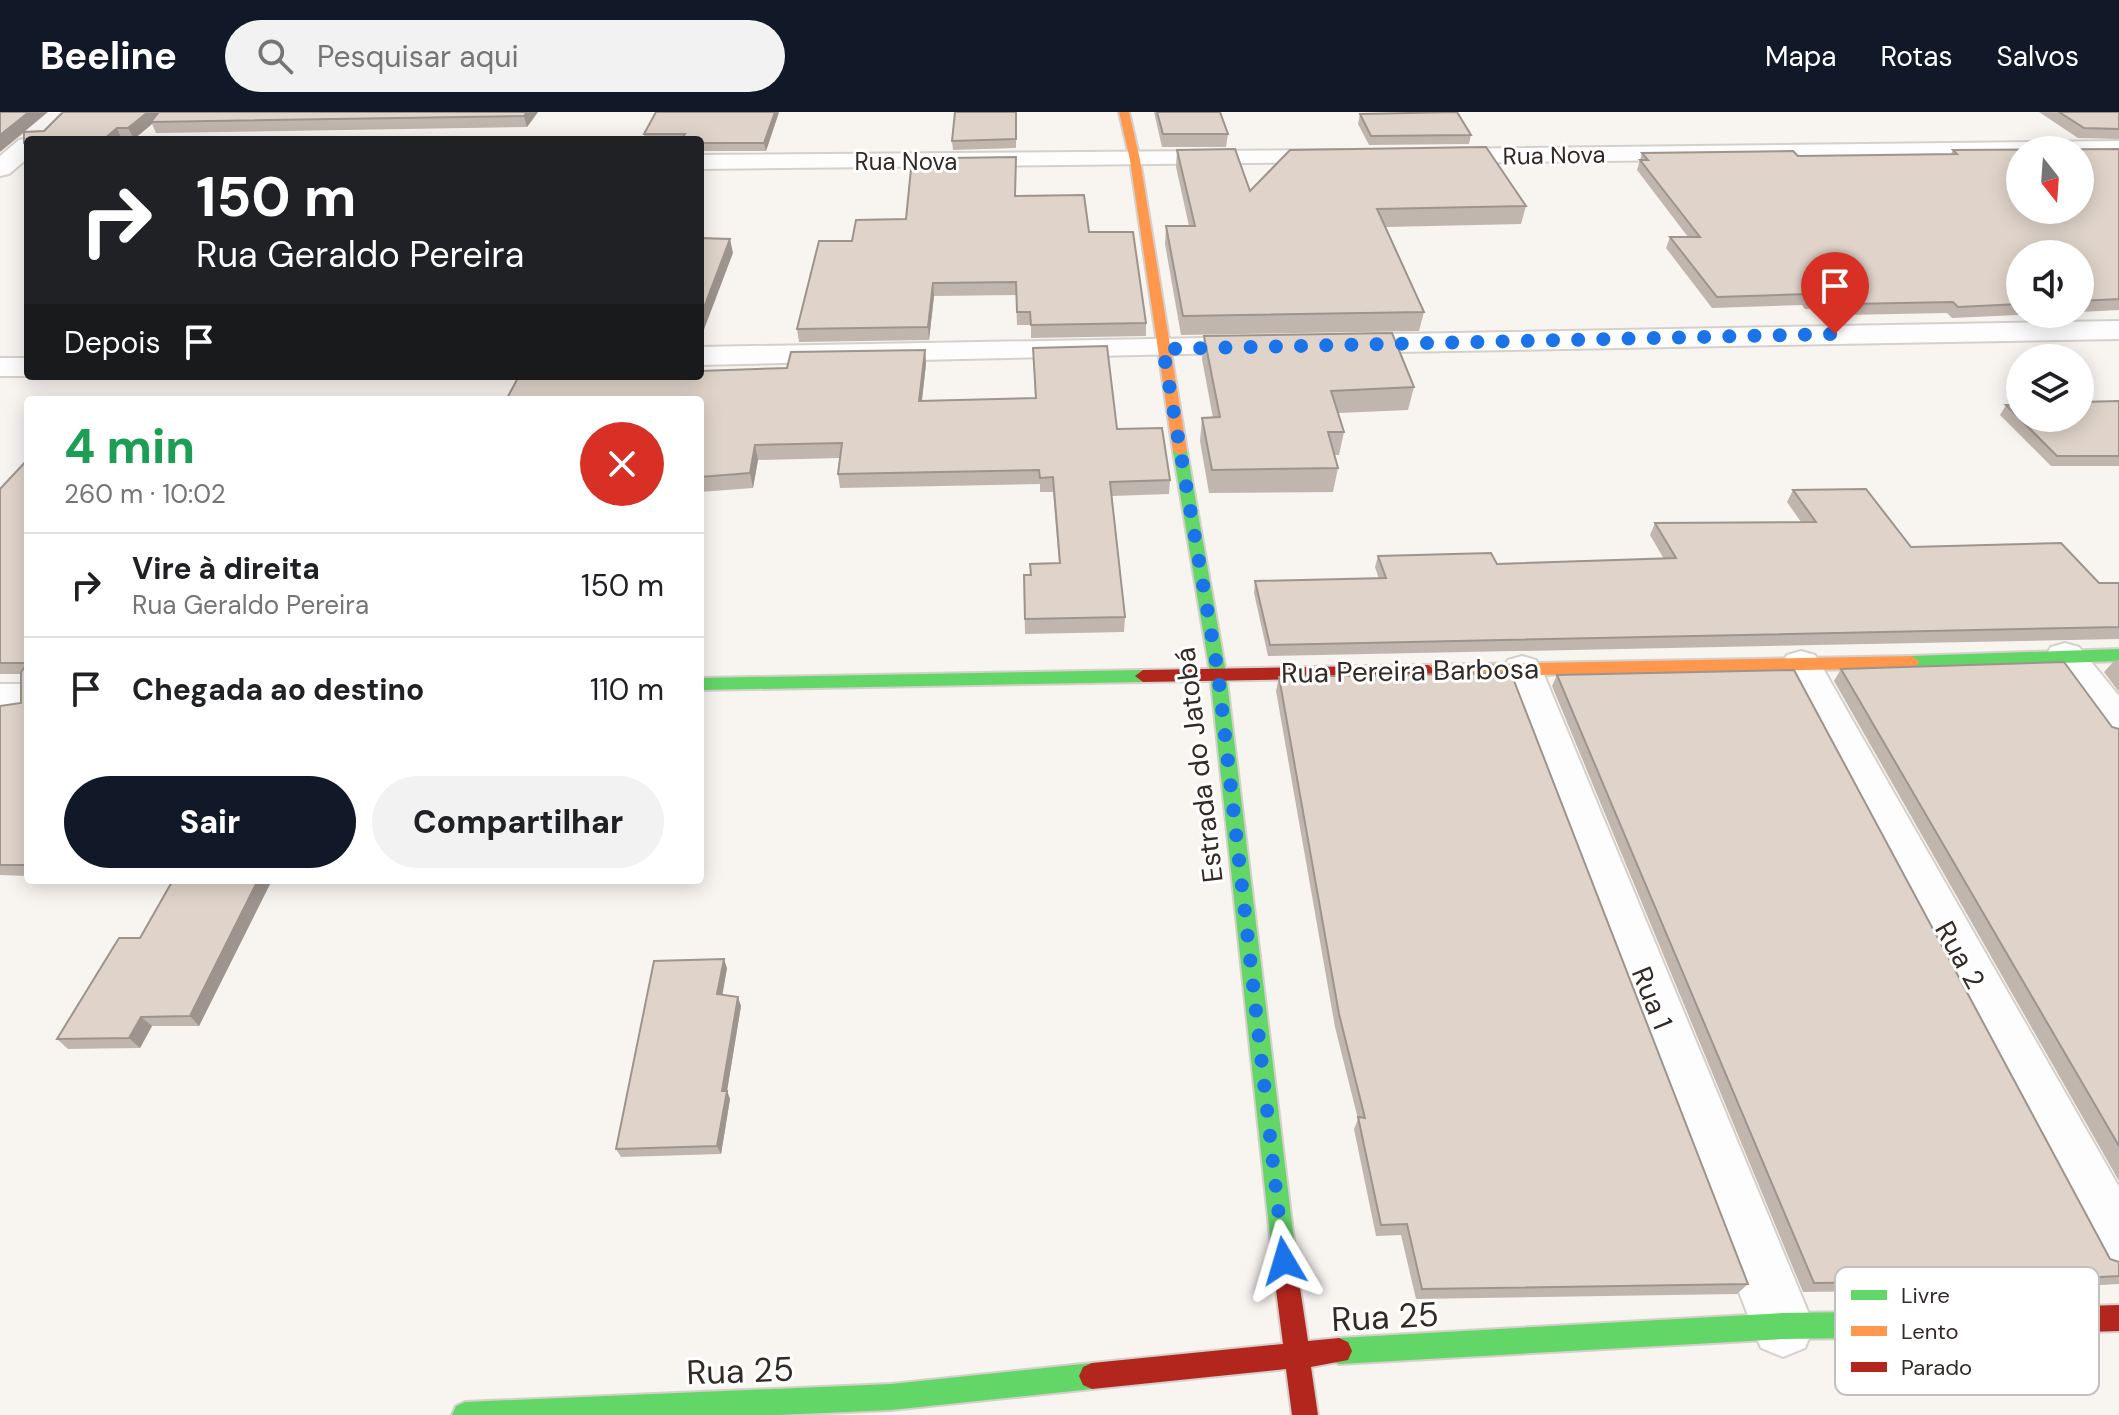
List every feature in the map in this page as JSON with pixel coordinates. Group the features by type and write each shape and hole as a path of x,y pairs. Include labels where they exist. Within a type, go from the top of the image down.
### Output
{"street":[{"name":"Estrada do Jatobá","path":"1124,112 1135,160 1163,349 1218,673 1295,1354 1305,1415"},
{"name":"Rua Nova","path":"1405,156 2119,148"},
{"path":"8,167 24,151"},
{"name":"Rua Nova","path":"704,162 1373,157"},
{"path":"704,356 2119,330"},
{"path":"0,367 24,367"},
{"name":"Rua Pereira Barbosa","path":"704,684 1801,665 2119,655"},
{"path":"2065,657 2119,726"},
{"name":"Rua 2","path":"1801,665 2119,1245"},
{"name":"Rua 1","path":"1522,670 1783,1326"},
{"path":"0,699 24,699"},
{"name":"Rua 25","path":"2099,1319 2119,1318"},
{"name":"Rua 25","path":"465,1415 891,1397 1295,1354 1835,1325"}],"building":[{"path":"0,112 29,112 0,135"},
{"path":"63,112 148,112 128,128 117,128 108,136 24,136 24,132 44,131"},
{"path":"159,112 527,112 524,116 151,122"},
{"path":"656,112 775,112 764,143 704,143 704,136 644,134"},
{"path":"955,112 1016,112 1016,139 952,141"},
{"path":"1157,112 1220,112 1228,134 1163,134"},
{"path":"1457,112 1471,135 1371,136 1360,114"},
{"path":"2059,112 2119,112 2119,129 2084,128"},
{"path":"1486,147 1526,206 1377,209 1424,312 1183,316 1166,226 1195,226 1177,150 1235,149 1250,191 1290,150"},
{"path":"2094,149 2119,149 2119,299 2094,300 2094,240 2006,240 2006,305 1958,307 1953,302 1848,304 1841,297 1810,298 1807,294 1717,297 1670,237 1700,237 1640,160 1648,160 1642,153 1793,151 1798,156 1957,154 1953,150 2006,150 2006,224 2094,224"},
{"path":"1016,157 1015,196 1084,195 1089,232 1133,232 1146,323 1031,325 1030,312 1017,312 1016,282 933,283 928,327 797,329 819,241 852,241 856,220 906,219 911,169 949,168 950,158"},
{"path":"704,238 730,239 704,307"},
{"path":"1392,333 1414,387 1331,391 1344,432 1328,432 1338,468 1212,470 1202,418 1220,417 1204,336"},
{"path":"1107,346 1117,429 1162,428 1170,480 1110,482 1125,617 1025,619 1024,575 1031,575 1030,564 1060,563 1053,477 1040,478 1039,470 838,474 842,443 755,445 750,473 704,477 704,396 508,396 517,380 704,380 704,371 787,368 791,352 925,350 919,401 1036,398 1033,348"},
{"path":"2119,401 2119,456 2057,456 2033,432 2094,432 2094,402"},
{"path":"24,463 24,663 0,663 0,489"},
{"path":"1866,489 1911,547 2061,543 2099,583 2119,583 2119,627 1270,645 1255,581 1386,578 1378,556 1491,553 1497,564 1676,558 1655,523 1816,522 1793,490"},
{"path":"2064,662 2112,727 2119,729 2119,1146 1841,669"},
{"path":"24,668 24,865 0,865 0,706 21,703 21,672"},
{"path":"1794,670 2110,1259 2119,1262 2119,1276 2099,1277 2099,1267 1835,1267 1835,1283 1814,1283 1557,675"},
{"path":"1511,673 1748,1284 1422,1289 1407,1224 1381,1225 1358,1117 1365,1118 1339,1014 1279,677"},
{"path":"171,884 256,884 190,1016 141,1017 129,1038 57,1039 119,938 140,938"},
{"path":"724,959 717,994 738,997 722,1091 727,1091 717,1146 616,1149 654,961"}],"traffic: fast":[{"path":"1180,451 1218,673 1286,1274"},
{"path":"1912,662 2119,655"},
{"path":"704,684 1143,676"},
{"path":"1339,1351 1835,1325"},
{"path":"465,1415 891,1397 1092,1376"}],"traffic: slow":[{"path":"1124,112 1135,160 1180,451"},
{"path":"1428,671 1912,662"}],"traffic: jam":[{"path":"1143,676 1428,671"},
{"path":"1286,1274 1305,1415"},
{"path":"2099,1319 2119,1318"},
{"path":"1092,1376 1339,1351"}],"route":[{"path":"1284,1261 1218,673 1163,349 1835,334"}]}
